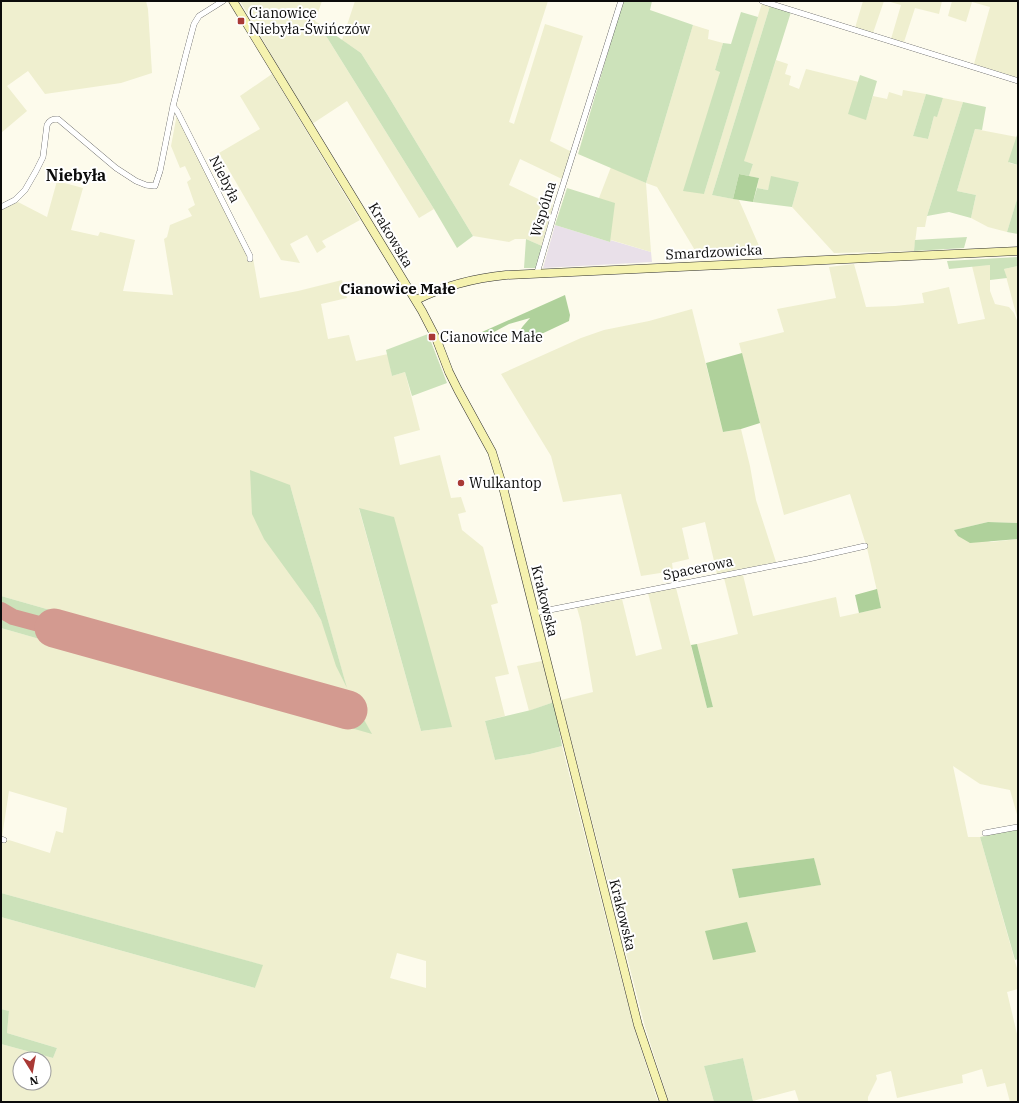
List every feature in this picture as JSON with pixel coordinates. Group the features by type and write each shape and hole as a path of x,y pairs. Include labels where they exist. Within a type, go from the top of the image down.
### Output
{"main road":[{"name":"Krakowska","path":"233,1 416,300 434,332 456,385 492,452 504,490 638,1025 664,1102"},
{"name":"Smardzowicka","path":"416,300 446,287 477,279 497,276 1018,251"}],"street":[{"path":"1,207 15,200 25,190 42,157 47,125 52,119 58,119 116,168 136,181 146,185 155,186 175,108 186,54 196,21 202,15 223,1"},
{"name":"Wspólna","path":"537,274 557,204 621,1"},
{"path":"762,1 1018,81"},
{"name":"Niebyła","path":"175,108 250,256 250,259"},
{"name":"Spacerowa","path":"534,613 808,559 865,546"},
{"path":"985,833 1018,827"}],"shaded area":[{"path":"555,225 610,242 610,240 651,252 652,262 543,268"}],"green space":[{"path":"1,1 146,1 148,9 152,73 121,83 45,94 28,71 7,86 27,111 1,133"},
{"path":"240,1 322,1 315,21 318,23 434,209 419,218 347,101 312,124"},
{"path":"355,1 548,1 509,122 514,124 545,24 583,36 550,141 572,152 562,179 520,159 509,185 553,206 542,246 526,239 515,239 509,242 473,236 361,53 342,40"},
{"path":"623,1 652,1 650,10 693,25 646,183 578,154"},
{"path":"863,1 884,1 873,33 855,28"},
{"path":"887,1 942,1 939,14 915,8 904,42 891,39 901,5"},
{"path":"952,1 1018,1 1018,78 974,64 990,7 972,2 966,22 948,16"},
{"path":"762,3 770,6 712,195 739,200 763,255 699,257 657,187 646,183 693,25 709,30 708,39 723,43 715,70 720,71 704,194"},
{"path":"770,6 791,12 744,161 753,164 749,176 739,174 733,199 712,195"},
{"path":"741,12 758,17 704,194 683,191 720,72 715,70 723,43 731,44"},
{"path":"318,23 361,53 387,94 473,236 457,248 434,209"},
{"path":"776,60 788,64 785,74 791,76 789,85 799,89 806,69 859,82 849,114 866,119 873,96 887,99 889,92 902,96 903,90 926,94 913,136 928,139 934,116 937,116 943,98 963,102 927,216 925,227 917,227 914,251 834,253 792,207 799,182 772,177 768,190 757,188 759,178 749,176 753,164 743,161"},
{"path":"272,74 360,220 322,241 326,247 317,253 307,235 290,244 300,263 281,260 219,153 260,129 240,96"},
{"path":"860,75 877,81 866,120 848,114"},
{"path":"926,94 943,98 937,117 934,116 928,139 913,136"},
{"path":"963,102 986,107 982,130 975,129 957,191 976,195 971,218 949,212 927,216"},
{"path":"177,114 253,258 260,298 298,291 342,280 347,298 321,304 328,339 349,335 356,361 388,354 392,376 405,372 420,430 394,437 400,465 440,455 451,498 461,497 466,512 458,514 462,530 483,547 498,603 491,605 509,674 495,677 505,716 485,721 495,760 530,754 562,746 636,1034 658,1102 1,1102 1,1044 27,1051 12,1051 12,1091 52,1091 52,1058 57,1048 7,1033 9,1011 1,1009 1,917 255,988 262,965 1,893 1,842 9,840 50,853 56,831 63,833 67,808 9,791 1,837 1,628 371,733 351,696 1,596 1,209 18,202 47,217 57,181 83,188 71,230 98,236 100,232 135,240 123,291 173,295 164,239 167,237 170,225 192,216 188,209 195,205 187,182 191,179 185,166 180,168 171,146","holes":["290,485 346,685 321,620 312,605","359,509 393,517 451,727 421,731","397,953 426,961 426,988 390,978"]},
{"path":"975,129 1017,137 1009,163 1018,165 1018,196 1007,232 988,227 971,218 976,195 957,191"},
{"path":"1018,132 1018,165 1008,162"},
{"path":"611,167 646,183 651,252 611,240 610,242 599,198"},
{"path":"739,174 759,178 753,202 733,199"},
{"path":"771,176 799,182 792,207 753,202 757,188 768,190"},
{"path":"567,188 615,203 610,242 555,225"},
{"path":"1018,196 1018,234 1007,232"},
{"path":"967,237 964,248 914,251 915,240"},
{"path":"526,239 542,246 536,268 524,268"},
{"path":"1018,257 1018,266 1004,269 1007,278 990,280 990,265 949,269 947,261"},
{"path":"854,264 866,307 924,303 922,293 949,287 958,324 985,319 972,266 990,265 990,291 995,304 1009,307 1014,313 1018,323 1018,523 988,522 954,530 991,542 1018,539 1018,818 1010,790 980,784 953,766 968,837 980,837 1018,972 1018,989 1007,992 1018,1038 1018,1102 1010,1102 1005,1083 987,1087 982,1069 962,1075 963,1083 897,1098 891,1071 876,1075 877,1079 868,1097 868,1102 799,1102 795,1090 753,1101 743,1058 704,1066 714,1102 669,1102 645,1027 561,700 593,692 581,622 577,608 622,599 636,656 662,649 648,593 676,588 707,708 713,707 697,644 738,634 724,578 743,575 753,616 836,597 840,617 881,608 867,548 850,494 784,515 739,343 784,332 777,309 836,298 829,267","holes":["814,858 820,885 739,898 732,869"]},
{"path":"1018,266 1018,321 1004,269"},
{"path":"565,295 570,315 569,321 520,344 516,336 530,318 509,324 477,341 473,336"},
{"path":"692,309 723,432 741,429 756,500 776,562 717,574 705,522 682,528 689,559 672,563 673,571 641,576 621,494 563,502 551,456 501,374 581,338 604,330 649,321"},
{"path":"428,334 447,383 412,396 405,372 392,376 386,350"},
{"path":"742,353 760,423 741,429 723,432 706,363"},
{"path":"250,470 290,485 347,688 336,666 321,620 312,605 264,539 252,514"},
{"path":"359,508 394,517 452,727 421,731"},
{"path":"988,522 1018,523 1018,539 970,543 958,536 954,530"},
{"path":"877,589 881,608 859,613 855,595"},
{"path":"1,596 351,696 372,734 1,628"},
{"path":"697,644 713,707 707,708 691,645"},
{"path":"542,661 554,702 529,711 517,666"},
{"path":"554,702 562,746 530,754 495,760 485,721 531,710"},
{"path":"1018,829 1018,959 1015,960 980,837"},
{"path":"814,858 821,885 739,898 732,869"},
{"path":"1,893 263,965 255,988 1,917"},
{"path":"747,922 756,952 713,960 705,931"},
{"path":"1,1009 9,1011 7,1033 57,1048 53,1058 52,1051 27,1051 1,1044"},
{"path":"743,1058 753,1101 714,1102 704,1066"}],"taxiway":[{"path":"1,610 13,617 54,628"}],"runway":[{"path":"54,628 348,710"}],"place":[{"name":"Cianowice Niebyła-Świńczów","path":"241,21"},
{"name":"Cianowice Małe","path":"432,337"},
{"name":"Wulkantop","path":"461,483"}],"district":[{"name":"Niebyła","path":"76,175"},
{"name":"Cianowice Małe","path":"398,289"}]}
